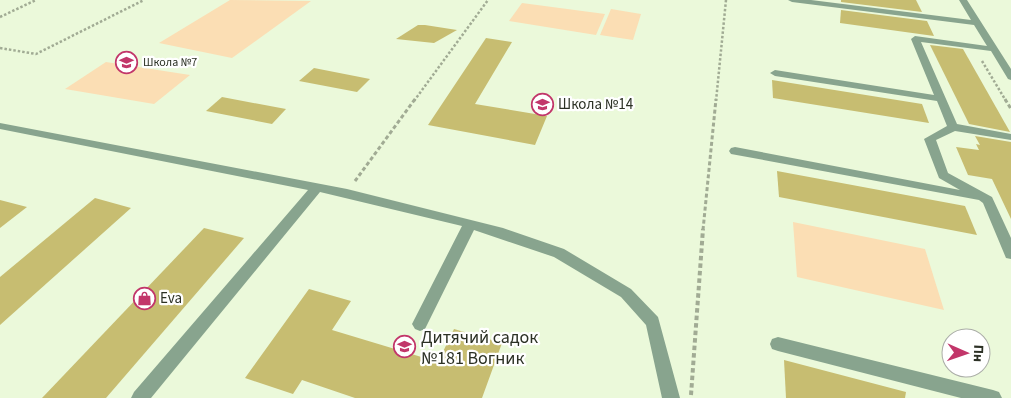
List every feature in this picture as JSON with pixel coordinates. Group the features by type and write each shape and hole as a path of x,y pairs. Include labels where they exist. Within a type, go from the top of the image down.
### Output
{"street":[{"path":"792,0 978,23"},
{"path":"963,0 1011,77"},
{"path":"952,127 915,39 996,52 1011,58"},
{"path":"775,73 941,99"},
{"path":"0,126 346,192 470,224 559,253 626,293 653,322 671,398"},
{"path":"1011,137 952,127 930,139 943,175 988,200 1011,254"},
{"path":"735,151 988,200"},
{"path":"140,398 317,187"},
{"path":"998,222 1011,225"},
{"path":"420,324 470,224"},
{"path":"778,344 993,398"}],"path":[{"path":"0,17 36,0"},
{"path":"0,48 36,54 144,0"},
{"path":"346,192 488,0"},
{"path":"691,398 705,207 726,0"}],"shaded area":[{"path":"230,0 311,1 232,58 159,43"},
{"path":"522,3 605,14 596,35 509,21"},
{"path":"611,9 641,14 633,40 600,35"},
{"path":"106,62 190,75 154,104 65,89"},
{"path":"793,222 925,249 944,310 797,277"}],"building":[{"path":"841,0 916,0 922,12 841,2"},
{"path":"841,10 927,21 934,36 840,23"},
{"path":"418,25 457,30 434,43 396,39"},
{"path":"486,38 512,42 475,104 547,116 535,145 428,125"},
{"path":"930,45 963,49 1010,132 969,124"},
{"path":"314,68 370,79 357,92 299,81"},
{"path":"772,80 922,104 929,123 773,98"},
{"path":"222,97 286,109 272,124 206,111"},
{"path":"975,136 1011,142 1011,219 992,179 968,175 956,147 979,150 976,144 980,145"},
{"path":"777,171 965,206 977,235 779,197"},
{"path":"95,198 131,208 0,325 0,277"},
{"path":"0,200 27,207 0,228"},
{"path":"204,228 244,238 106,398 42,398"},
{"path":"309,289 351,301 332,330 438,362 454,329 502,343 482,398 355,398 302,380 293,394 245,378"},
{"path":"784,360 906,392 905,398 786,398"}],"place":[{"name":"Школа №7","path":"127,62"},
{"name":"Школа №14","path":"542,104"},
{"name":"Eva","path":"144,298"},
{"name":"Дитячий садок №181 Вогник","path":"405,347"}]}
